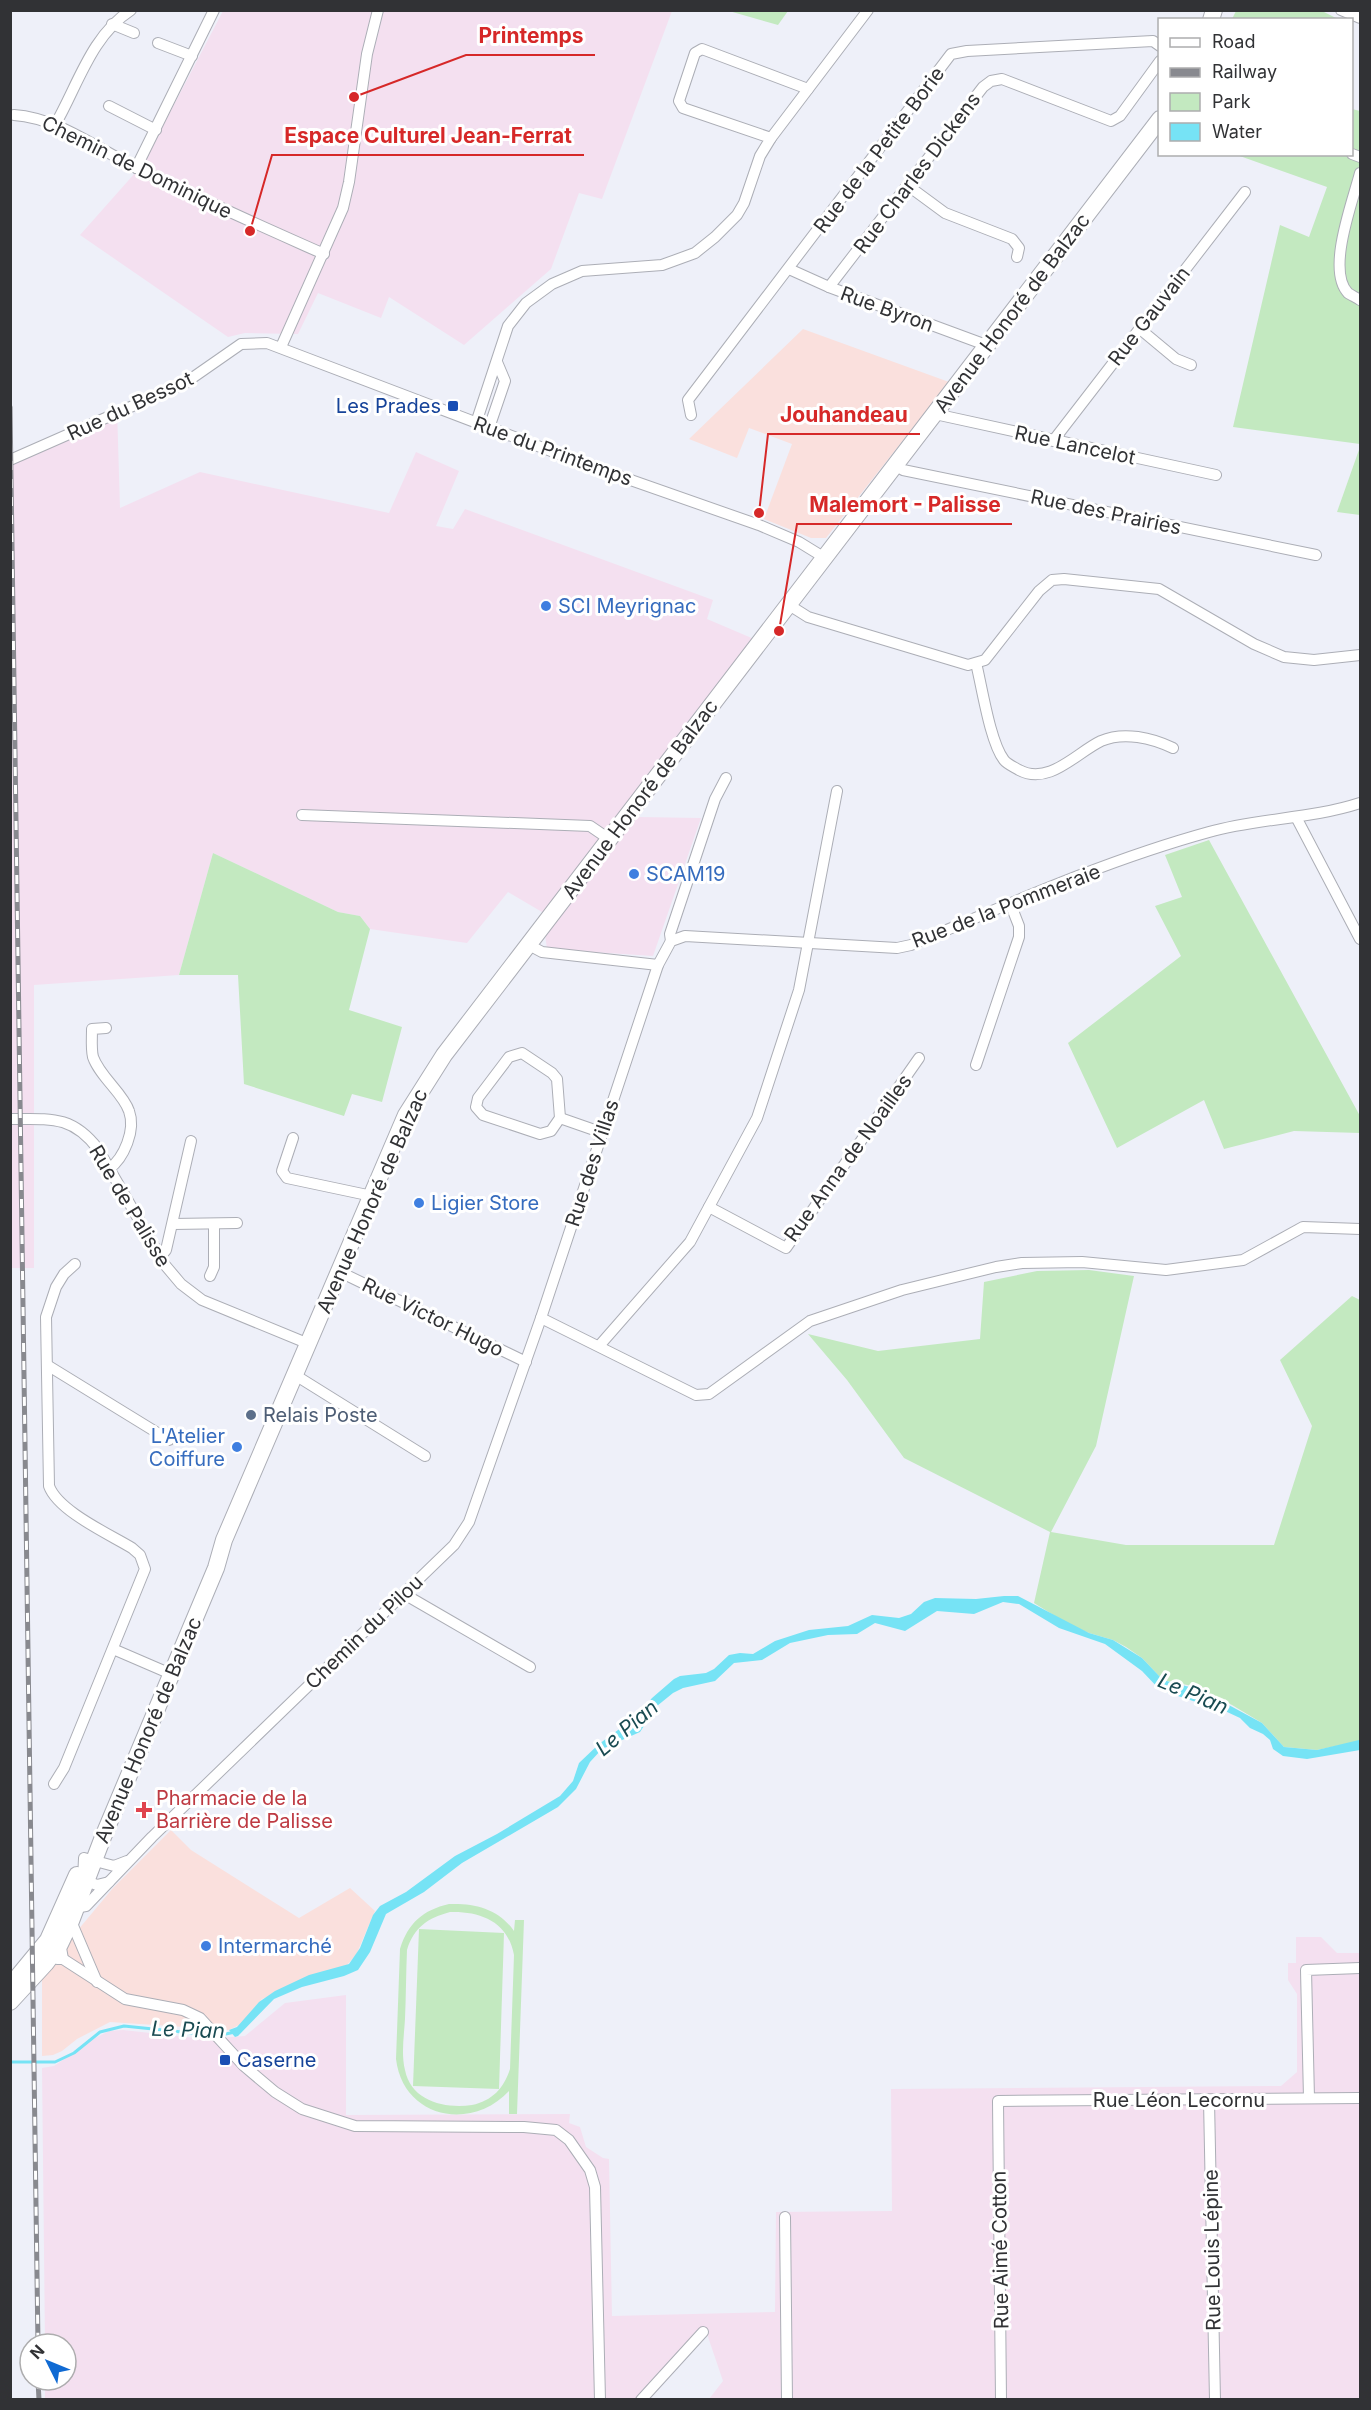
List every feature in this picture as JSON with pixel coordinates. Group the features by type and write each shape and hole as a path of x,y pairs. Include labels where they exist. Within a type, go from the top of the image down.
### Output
{"main road":[{"name":"Avenue Honoré de Balzac","path":"67,1914 208,1567 216,1549 224,1540 406,1115 424,1084 1158,122"},
{"name":"Avenue Honoré de Balzac","path":"67,1914 86,1881 89,1860"},
{"path":"12,1992 61,1952 67,1914"},
{"path":"12,1992 67,1914"}],"street":[{"path":"55,125 100,37 112,24 131,10"},
{"path":"136,168 214,10"},
{"path":"281,347 324,254 342,208 347,190 367,54 378,10"},
{"path":"476,423 508,326 526,303 552,284 582,272 648,268 669,264 695,253 715,237 737,215 744,203 760,156 771,138 868,10"},
{"path":"112,24 134,33"},
{"name":"Rue de la Petite Borie","path":"691,415 688,400 951,54 967,51 1153,41 1158,45"},
{"path":"158,44 192,56"},
{"path":"771,138 683,108 679,101 695,54 702,49 808,89"},
{"name":"Rue Charles Dickens","path":"829,287 983,87 991,81 1002,80 1111,121 1120,116 1158,64"},
{"path":"109,106 156,130"},
{"name":"Chemin de Dominique","path":"14,115 28,116 55,125 136,168 324,254"},
{"path":"1360,173 1338,260 1340,277 1348,293 1360,300"},
{"path":"907,185 945,213 1012,239 1019,248 1017,256"},
{"name":"Rue Gauvain","path":"1053,441 1245,192"},
{"name":"Rue Byron","path":"789,268 829,287 986,345"},
{"path":"1140,329 1176,358 1191,364"},
{"name":"Rue du Bessot","path":"10,460 185,383 241,344 267,343 281,347"},
{"name":"Rue du Printemps","path":"281,347 585,465 759,525 799,542 825,558"},
{"path":"489,428 505,381 497,362"},
{"name":"Rue Lancelot","path":"935,414 1216,474"},
{"name":"Rue des Prairies","path":"896,466 938,477 1316,555"},
{"path":"789,605 808,617 968,665 986,660 1039,591 1052,580 1064,579 1159,589 1254,644 1284,657 1314,660 1360,655"},
{"path":"976,663 996,746 1005,762 1024,772 1044,775 1102,741 1129,736 1157,740 1173,748"},
{"path":"529,945 542,952 658,964 671,941 669,934 715,799 726,778"},
{"path":"599,1346 690,1242 757,1118 799,990 837,791"},
{"name":"Rue de la Pommeraie","path":"671,941 685,936 897,948 911,945 1010,903 1132,857 1209,832 1263,820 1332,812 1360,803"},
{"path":"302,815 590,826 609,839"},
{"path":"1296,816 1360,939"},
{"path":"976,1065 1019,937 1018,926 1010,903"},
{"name":"Rue des Villas","path":"526,1362 658,964"},
{"path":"105,1028 92,1029 93,1056 130,1112 129,1139 119,1161 109,1169"},
{"path":"522,1053 552,1072 557,1079 561,1118 551,1131 540,1134 483,1115 476,1107 478,1098 509,1057 522,1053"},
{"name":"Rue Anna de Noailles","path":"709,1207 786,1248 919,1058"},
{"path":"561,1118 603,1133"},
{"name":"Rue de Palisse","path":"10,1119 56,1119 75,1125 87,1135 159,1257 181,1284 202,1300 309,1344"},
{"path":"293,1138 282,1171 287,1178 372,1196"},
{"path":"159,1257 166,1251 191,1141"},
{"path":"173,1224 237,1223"},
{"path":"210,1276 214,1267 214,1224"},
{"path":"541,1318 696,1395 709,1394 810,1321 902,1290 996,1267 1022,1263 1082,1262 1166,1270 1243,1260 1310,1225 1360,1229"},
{"path":"54,1784 64,1768 144,1576 144,1562 132,1548 65,1506 52,1493 48,1475 46,1317 51,1299 64,1274 75,1264"},
{"name":"Rue Victor Hugo","path":"340,1272 526,1362"},
{"name":"Chemin du Pilou","path":"67,1914 86,1906 133,1857 454,1545 469,1522 526,1362"},
{"path":"47,1365 169,1440"},
{"path":"295,1375 426,1456"},
{"path":"404,1594 530,1667"},
{"path":"113,1649 167,1672"},
{"path":"89,1860 114,1866 133,1857"},
{"path":"86,1881 97,1885 111,1881"},
{"path":"67,1914 98,1982"},
{"path":"61,1952 98,1982 126,1999 183,2010 208,2024 221,2043 275,2092 302,2109 323,2117 356,2126 524,2127 556,2130 569,2140 590,2170 595,2187 600,2400"},
{"path":"1309,2098 1306,1970 1360,1968"},
{"name":"Rue Léon Lecornu","path":"998,2101 1360,2098"},
{"name":"Rue Louis Lépine","path":"1209,2100 1215,2400"},
{"name":"Rue Aimé Cotton","path":"998,2101 1001,2400"},
{"path":"785,2217 787,2400"},
{"path":"641,2400 703,2332"}],"shaded area":[{"path":"223,11 672,11 602,199 579,193 551,269 464,345 389,297 381,318 318,293 298,334 245,333 228,337 80,235 143,164"},
{"path":"803,329 949,382 826,538 811,538 764,519 792,444 749,428 737,458 689,439"},
{"path":"117,408 120,508 200,472 389,513 416,452 459,471 436,526 453,529 465,509 713,600 707,619 766,644 638,817 701,818 653,956 547,949 542,912 508,892 467,943 370,929 360,916 338,912 213,853 179,975 34,985 34,1268 11,1268 10,455"},
{"path":"171,1830 191,1850 299,1918 350,1888 375,1911 356,1955 347,1965 262,1999 241,2024 229,2030 110,2022 77,2039 62,2051 42,2056 42,1973 113,1888"},
{"path":"1296,1937 1321,1937 1337,1953 1360,1953 1360,2399 709,2399 723,2381 707,2334 650,2399 45,2399 45,2392 78,2392 78,2332 45,2332 42,2068 54,2066 109,2031 123,2030 205,2039 245,2036 285,2003 346,1995 346,2115 570,2114 569,2123 580,2127 586,2147 603,2158 609,2159 612,2316 775,2312 776,2212 892,2211 891,2089 1281,2086 1297,2072 1297,1994 1288,1980 1288,1963 1296,1963"}],"green space":[{"path":"729,11 788,11 778,25"},
{"path":"1236,11 1322,11 1336,18 1232,18"},
{"path":"1353,109 1360,111 1360,444 1233,427 1280,225 1309,237 1327,187 1240,156 1353,156"},
{"path":"1360,447 1360,515 1337,512"},
{"path":"1209,840 1360,1116 1360,1133 1294,1131 1224,1149 1204,1100 1117,1148 1068,1043 1181,956 1155,906 1182,897 1165,855"},
{"path":"213,853 338,912 360,916 370,929 349,1010 402,1027 382,1102 352,1094 344,1116 244,1084 238,975 179,975"},
{"path":"1089,1270 1134,1276 1096,1446 1051,1532 1126,1545 1274,1545 1312,1426 1280,1360 1352,1296 1360,1300 1360,1741 1317,1750 1284,1747 1262,1723 1232,1705 1192,1686 1163,1680 1142,1658 1126,1647 1068,1624 1034,1603 1050,1532 904,1458 847,1380 808,1334 878,1351 980,1339 984,1282 1037,1271"},
{"path":"449,1904 477,1906 501,1917 514,1931 515,1920 524,1920 517,2114 509,2114 509,2091 494,2104 476,2112 458,2114 441,2112 425,2106 411,2095 401,2079 396,2059 400,1949 412,1925 424,1914","holes":["450,1912 482,1916 491,1921 506,1934 511,1944 514,1955 510,2069 501,2088 491,2097 472,2105 451,2106 422,2096 408,2081 403,2051 407,1950 414,1935 423,1925 435,1917"]},
{"path":"419,1929 504,1933 499,2089 413,2086"}],"water":[{"path":"1018,1596 1089,1633 1113,1640 1142,1658 1163,1680 1201,1690 1262,1723 1284,1747 1317,1750 1359,1740 1360,1750 1307,1759 1283,1756 1273,1749 1270,1740 1250,1728 1240,1718 1225,1711 1207,1710 1196,1702 1160,1690 1142,1671 1105,1644 1059,1628 1019,1604 1003,1602 974,1614 937,1611 905,1631 875,1623 857,1634 828,1635 790,1643 762,1660 734,1663 715,1681 683,1688 673,1693 657,1706 640,1732 602,1749 590,1762 576,1789 558,1807 462,1863 424,1892 386,1914 370,1952 358,1970 302,1987 274,1999 238,2036 235,2037 229,2030 237,2027 259,2002 275,1991 309,1975 349,1964 360,1948 373,1915 380,1906 406,1892 455,1856 560,1796 573,1781 579,1763 599,1744 637,1716 652,1698 674,1679 680,1676 706,1673 729,1655 753,1654 775,1641 809,1630 848,1626 872,1615 899,1618 911,1614 924,1602 935,1598 976,1599"}],"waterway":[{"name":"Le Pian","path":"10,2062 55,2062 74,2053 100,2032 124,2026 211,2035"},
{"name":"Le Pian","path":"221,2035 235,2032"}],"railway":[{"path":"10,407 38,2332"},
{"path":"39,2392 39,2400"}],"place":[{"name":"Printemps","path":"354,97"},
{"name":"Espace Culturel Jean-Ferrat","path":"250,231"},
{"name":"Les Prades","path":"453,406"},
{"name":"Jouhandeau","path":"759,513"},
{"name":"SCI Meyrignac","path":"546,606"},
{"name":"Malemort - Palisse","path":"779,631"},
{"name":"SCAM19","path":"634,874"},
{"name":"Ligier Store","path":"419,1203"},
{"name":"Relais Poste","path":"251,1415"},
{"name":"L'Atelier Coiffure","path":"237,1447"},
{"name":"Pharmacie de la Barrière de Palisse","path":"144,1810"},
{"name":"Intermarché","path":"206,1946"},
{"name":"Caserne","path":"225,2060"}]}
